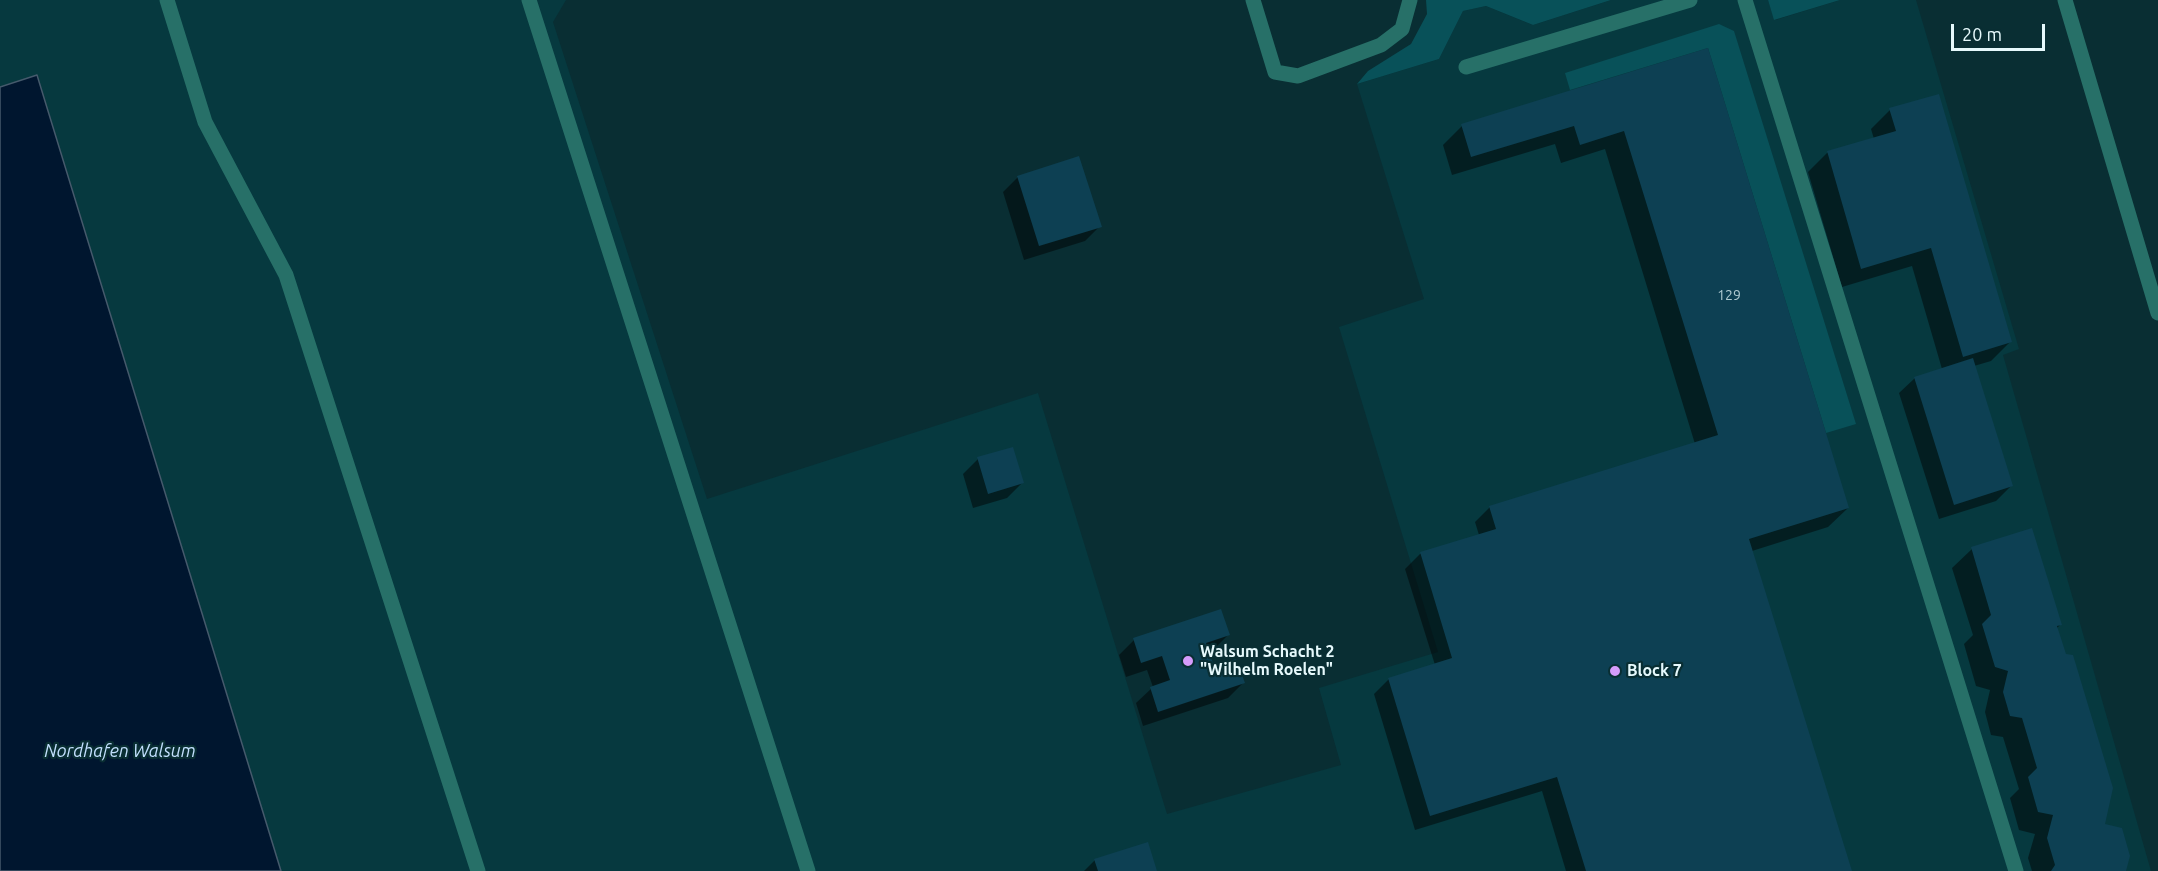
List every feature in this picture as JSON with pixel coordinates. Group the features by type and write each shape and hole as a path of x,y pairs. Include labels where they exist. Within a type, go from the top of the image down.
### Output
{"lane":[{"path":"167,0 206,122 286,275 478,871"},
{"path":"528,0 808,871"},
{"path":"1252,0 1275,72 1298,76 1381,45 1402,29 1410,0"},
{"path":"1466,67 1690,0"},
{"path":"1745,0 2016,871"},
{"path":"2065,0 2158,313"}],"shaded area":[{"path":"0,0 566,0 553,22 707,499 1038,393 1167,814 1341,765 1319,688 1438,652 1339,327 1424,299 1357,84 1439,59 1463,11 1486,6 1533,25 1611,0 1768,0 1775,20 1840,0 1916,0 2019,349 2003,355 2151,871 281,871 38,76 0,87"},
{"path":"1426,0 1611,0 1533,25 1486,6 1463,11 1439,59 1357,84 1368,71 1411,44 1427,14"},
{"path":"1768,0 1840,0 1774,20"},
{"path":"1719,24 1734,31 1856,424 1826,433 1708,48 1570,90 1565,73"}],"water":[{"name":"Nordhafen Walsum","path":"37,75 281,871 0,871 0,87"}],"building":[{"path":"1708,48 1849,508 1749,539 1852,871 1586,871 1557,777 1430,816 1388,678 1452,658 1420,552 1496,529 1489,506 1718,435 1624,131 1580,145 1574,126 1471,157 1461,124"},
{"path":"1939,94 2012,342 1963,357 1931,248 1861,269 1827,151 1896,131 1889,108"},
{"path":"1079,156 1102,227 1039,246 1017,176"},
{"path":"1973,358 2013,486 1954,505 1914,377"},
{"path":"1013,447 1024,483 988,494 977,457"},
{"path":"2032,528 2062,625 2057,626 2066,654 2073,655 2113,788 2105,824 2122,828 2130,856 2126,871 2051,871 2055,865 2047,838 2053,815 2038,812 2028,777 2037,768 2022,718 2010,716 2003,692 2008,671 1995,667 1982,624 1991,615 1971,547"},
{"name":"Walsum Schacht 2 \"Wilhelm Roelen\"","path":"1221,609 1230,635 1206,643 1214,666 1236,659 1245,683 1158,712 1150,687 1170,680 1162,656 1141,663 1133,638"},
{"path":"1148,842 1157,871 1098,871 1094,859"}],"place":[{"name":"Walsum Schacht 2 \"Wilhelm Roelen\"","path":"1188,661"},
{"name":"Block 7","path":"1615,671"}]}
